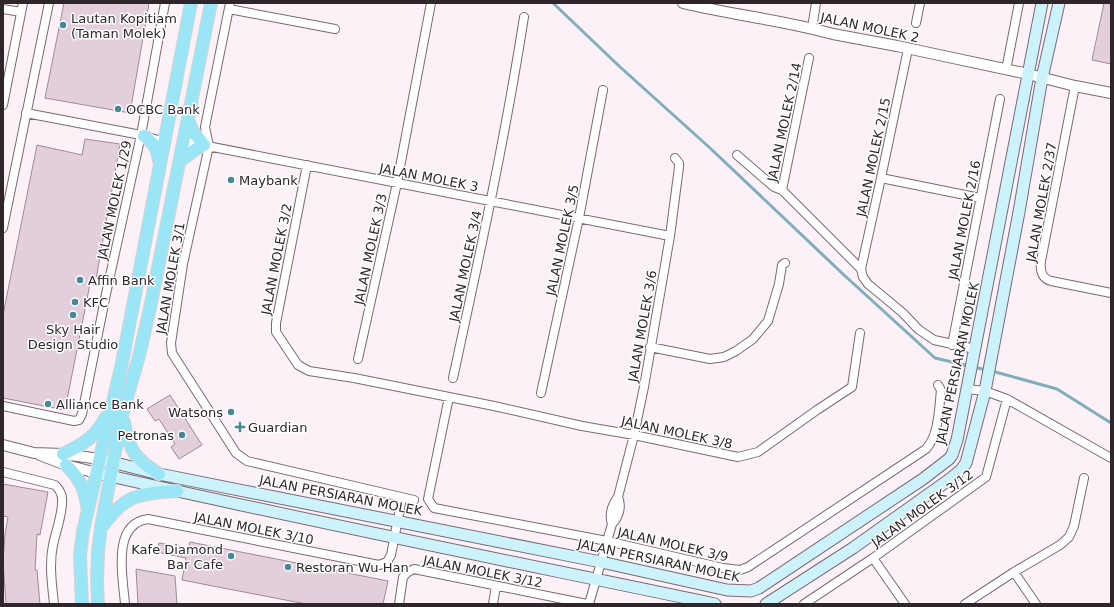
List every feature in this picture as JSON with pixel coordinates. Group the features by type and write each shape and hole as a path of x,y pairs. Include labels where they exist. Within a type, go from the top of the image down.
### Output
{"main road":[{"path":"82,604 80,556 82,531 122,363 191,3"},
{"path":"98,604 98,552 101,527 122,415 144,335 211,3"},
{"name":"JALAN PERSIARAN MOLEK","path":"100,459 159,474 601,562 727,590 751,591 759,588 924,479 949,459 954,450 975,352 1042,3"},
{"path":"766,604 853,548 950,479 961,470 969,454 986,386 1019,212 1042,78 1059,3"},
{"path":"164,139 180,132 188,119"},
{"path":"179,162 189,154 206,146 196,137 188,119"},
{"path":"142,136 160,131 168,120"},
{"path":"142,136 153,143 157,151 160,164"},
{"path":"160,164 176,147 183,143"},
{"path":"88,509 82,484 65,460 95,434 111,408"},
{"path":"122,415 130,447 145,465 159,474"},
{"name":"JALAN PERSIARAN MOLEK","path":"97,473 394,538 715,604"},
{"path":"101,527 116,508 131,498 149,493 177,491"}],"street":[{"path":"3,105 7,66 23,3"},
{"path":"3,228 49,3"},
{"name":"JALAN MOLEK 1/29","path":"3,406 74,421 79,420 82,414 106,294 142,136 165,3"},
{"name":"JALAN MOLEK 3/3","path":"358,359 397,182 431,3"},
{"name":"JALAN MOLEK 2","path":"683,3 812,28 1111,93"},
{"path":"812,28 816,3"},
{"path":"916,23 920,3"},
{"path":"1006,70 1019,3"},
{"path":"230,6 335,29"},
{"name":"JALAN MOLEK 3/1","path":"230,6 205,127 206,146 183,264 171,343 172,353 236,453 247,462 414,500"},
{"path":"3,9 21,12"},
{"name":"JALAN MOLEK 3/4","path":"453,378 513,92 524,17"},
{"name":"JALAN MOLEK 2/15","path":"861,269 908,49"},
{"name":"JALAN MOLEK 2/14","path":"782,190 809,58"},
{"name":"JALAN MOLEK 2/37","path":"1075,86 1040,270 1044,277 1051,281 1111,293"},
{"name":"JALAN MOLEK 3/5","path":"541,393 580,218 603,90"},
{"name":"JALAN MOLEK 2/16","path":"952,345 1000,99"},
{"path":"26,113 158,140 164,139"},
{"name":"JALAN MOLEK 3","path":"183,143 192,143 397,182 670,236"},
{"path":"737,155 774,187 782,190 861,269 863,277 868,284 903,313 918,329 934,340 975,352"},
{"name":"JALAN MOLEK 3/6","path":"588,604 612,524 617,519 621,504 618,498 634,435 670,236 679,167 674,158"},
{"name":"JALAN MOLEK 3/2","path":"307,165 276,323 276,332 298,365 309,371 354,378 449,397"},
{"path":"881,178 980,198"},
{"path":"650,347 710,358 724,358 736,351 753,339 768,321 779,284 782,266 785,262"},
{"name":"JALAN MOLEK 3/8","path":"449,397 582,426 634,435 738,457 758,452 852,387 860,333"},
{"path":"968,384 986,386 1111,458"},
{"name":"JALAN MOLEK 3/9","path":"449,397 428,499 434,508 607,541 723,568 740,570 748,567 926,449 935,435 942,390 938,385"},
{"name":"JALAN MOLEK 3/12","path":"804,604 873,558 986,477 1007,399"},
{"name":"JALAN PERSIARAN MOLEK","path":"3,445 65,460 97,473"},
{"name":"JALAN PERSIARAN MOLEK","path":"65,460 100,459"},
{"path":"3,472 55,485 60,491 62,497 62,510 53,546 52,560 54,604"},
{"path":"965,604 1014,572 1060,545 1069,537 1074,526 1084,478"},
{"name":"JALAN MOLEK 3/10","path":"125,604 122,559 123,543 132,526 141,520 148,519 379,565 387,562 391,555 402,498"},
{"path":"873,558 905,604"},
{"name":"JALAN MOLEK 3/12","path":"399,604 403,577 414,569 588,604"},
{"path":"1014,572 1036,604"},
{"path":"493,604 496,586"}],"building":[{"path":"64,3 149,3 130,113 45,98"},
{"path":"1104,3 1111,3 1111,64 1092,60"},
{"path":"85,139 120,144 95,285 90,284 65,410 3,398 3,315 37,145 82,155"},
{"name":"Petronas","path":"170,395 202,445 179,459 171,447 175,444 159,419 155,421 147,409"},
{"path":"3,484 48,492 40,535 37,534 35,570 37,570 40,604 6,604 3,562 8,517 3,516"},
{"path":"190,542 388,581 383,604 306,604 182,580 186,558 157,552 159,543 188,548"},
{"path":"136,569 175,576 177,604 138,604"}],"waterway":[{"path":"553,3 619,66 710,148 844,275 935,358 969,366"},
{"path":"974,367 986,370"},
{"path":"992,371 1057,389 1111,423"}],"place":[{"name":"Lautan Kopitiam (Taman Molek)","path":"63,25"},
{"name":"OCBC Bank","path":"118,109"},
{"name":"Maybank","path":"231,180"},
{"name":"Affin Bank","path":"80,280"},
{"name":"KFC","path":"75,302"},
{"name":"Sky Hair Design Studio","path":"73,315"},
{"name":"Alliance Bank","path":"48,404"},
{"name":"Watsons","path":"231,412"},
{"name":"Guardian","path":"240,427"},
{"name":"Petronas","path":"182,435"},
{"name":"Kafe Diamond Bar Cafe","path":"231,556"},
{"name":"Restoran Wu Han","path":"288,567"}]}
